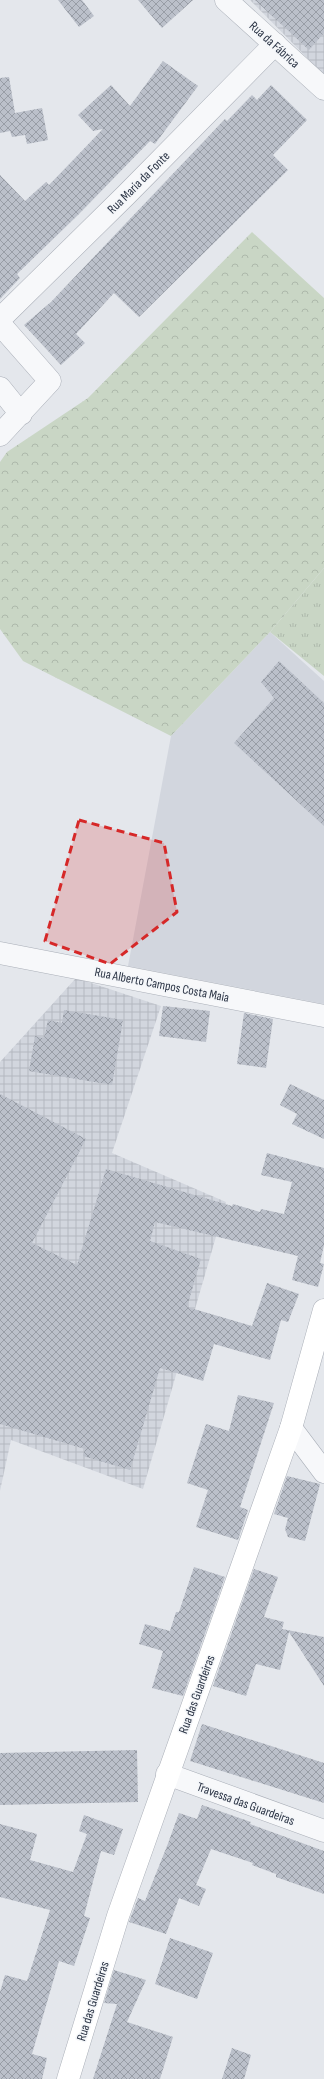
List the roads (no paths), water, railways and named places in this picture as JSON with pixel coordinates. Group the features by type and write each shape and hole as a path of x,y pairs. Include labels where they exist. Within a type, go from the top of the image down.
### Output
{"main road":[{"name":"Rua das Guardeiras","path":"68,2079 118,1916 167,1774 291,1428 324,1310"}],"street":[{"name":"Rua da Fábrica","path":"226,0 324,89"},
{"name":"Rua Maria da Fonte","path":"0,319 126,195 275,44"},
{"path":"0,324 50,381 0,435"},
{"path":"0,388 21,414"},
{"name":"Rua Alberto Campos Costa Maia","path":"0,953 324,1016"},
{"path":"291,1428 324,1472"},
{"name":"Travessa das Guardeiras","path":"167,1774 324,1831"}]}
